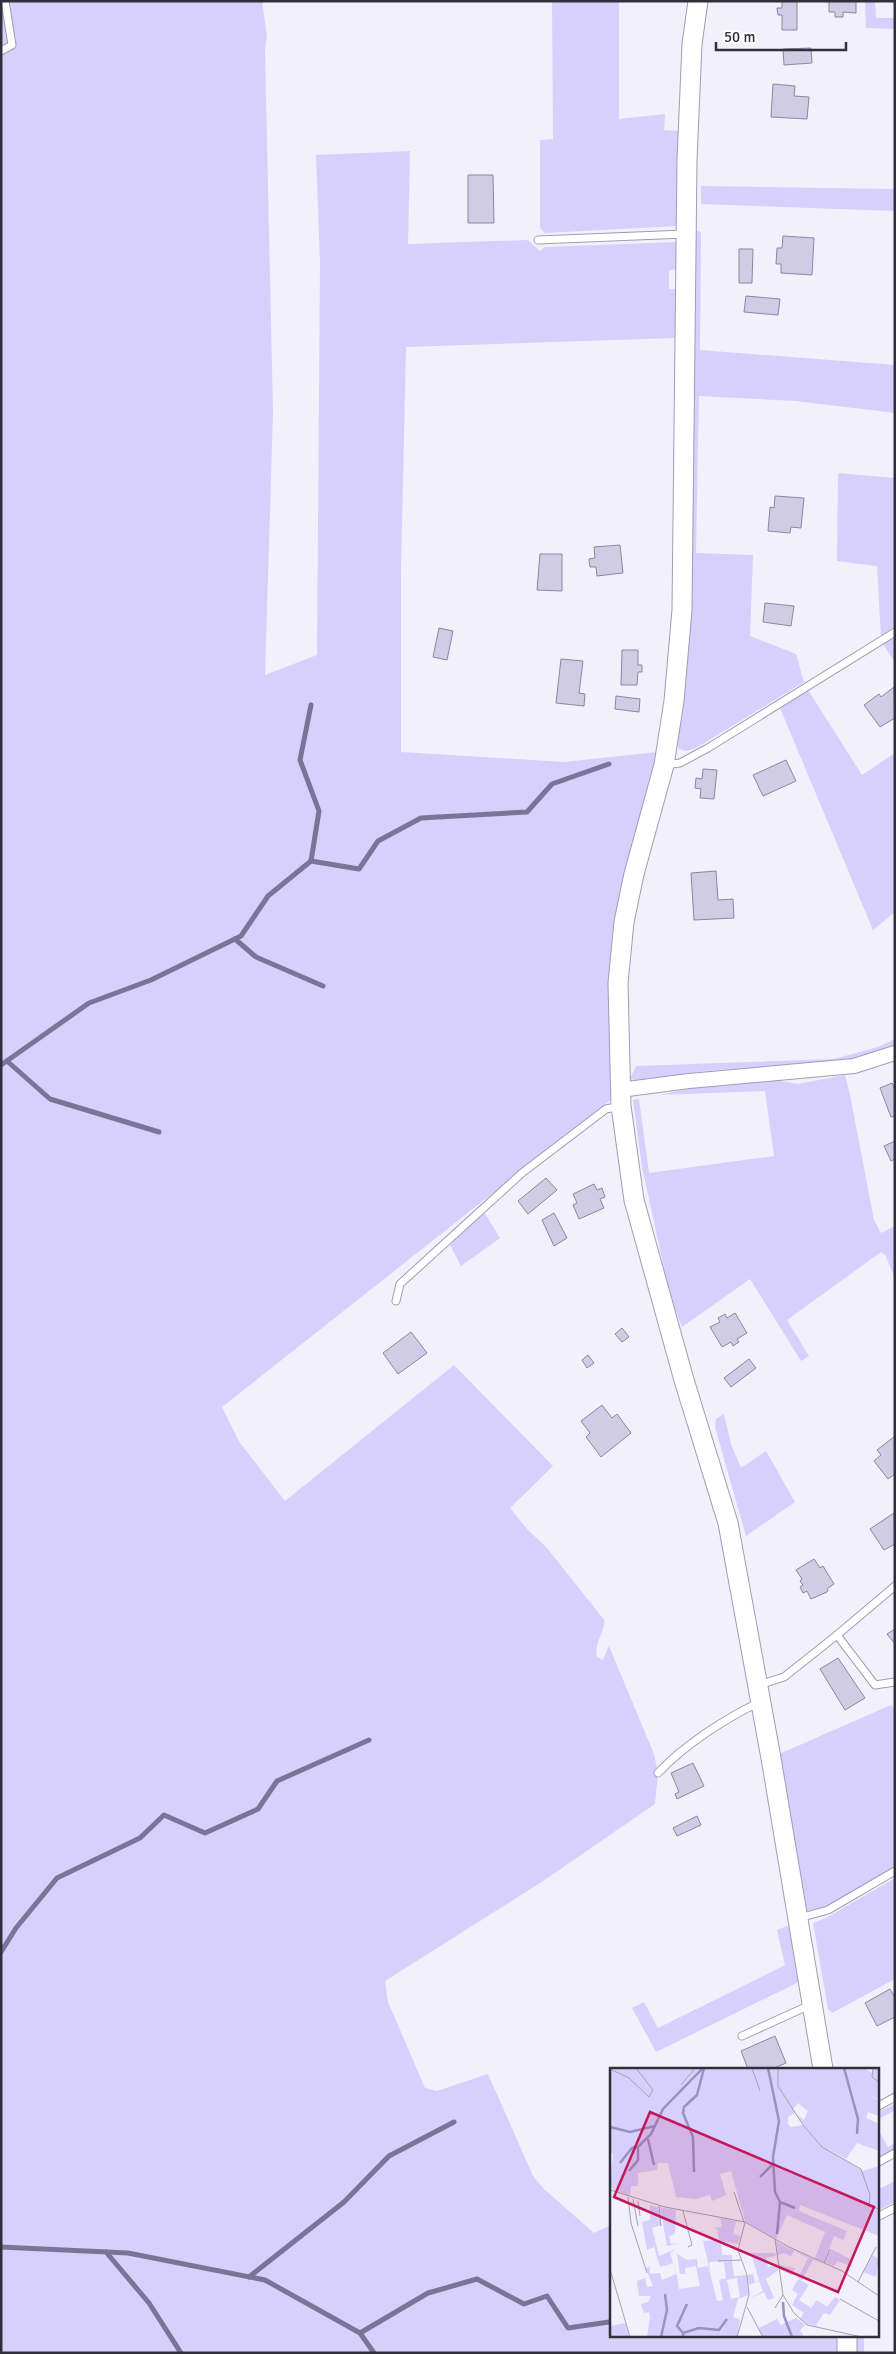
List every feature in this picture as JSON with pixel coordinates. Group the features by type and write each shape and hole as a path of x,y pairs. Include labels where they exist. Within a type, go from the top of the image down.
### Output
{"street":[{"path":"698,1 692,44 686,234 682,610 674,701 664,765 634,874 624,922 618,983 621,1098 634,1200 679,1362 728,1523 760,1693 823,2068"},
{"path":"621,1098 689,1081 854,1066 895,1053"},
{"path":"847,2336 847,2353"}],"lane":[{"path":"1,51 12,45 5,1"},
{"path":"538,240 686,234"},
{"path":"664,765 680,763 708,748 895,632"},
{"path":"396,1301 400,1284 522,1174 621,1098"},
{"path":"658,1773 672,1758 741,1711 760,1693 838,1635 895,1586"},
{"path":"838,1635 875,1685 895,1682"},
{"path":"798,1918 828,1910 895,1871"},
{"path":"742,2036 813,2004"},
{"path":"878,2106 895,2097"},
{"path":"878,2162 895,2153"},
{"path":"878,2216 895,2208"}],"shaded area":[{"path":"1,1 262,1 267,36 265,51 273,412 265,675 317,655 320,262 316,155 410,151 408,244 528,240 540,251 545,247 678,242 677,269 669,270 669,289 678,289 675,338 406,347 401,570 401,752 564,762 657,752 638,826 612,1099 222,1407 240,1443 285,1501 454,1365 553,1466 510,1508 528,1530 547,1548 605,1621 596,1652 597,1657 603,1660 609,1646 654,1754 658,1773 655,1804 543,1881 385,1981 388,2002 425,2088 437,2091 488,2074 533,2176 544,2189 594,2233 610,2225 610,2336 838,2336 837,2353 1,2353"},
{"path":"557,1 619,1 619,119 665,114 664,130 678,131 678,226 545,233 540,228 540,140 553,139 552,3"},
{"path":"865,1 875,1 876,18 895,18 895,29 866,28"},
{"path":"701,186 895,189 895,211 701,204"},
{"path":"693,230 701,232 700,350 895,365 895,413 796,401 699,396 696,553 753,555 750,636 796,654 804,682 696,748 686,751 679,749 677,744 687,658"},
{"path":"838,473 895,478 895,626 881,636 877,566 837,561"},
{"path":"895,638 895,662 883,644"},
{"path":"808,690 862,775 895,753 895,912 873,930 780,708"},
{"path":"895,1039 895,1045 874,1053 831,1063 808,1066 719,1070 636,1080 630,1079 636,1066 834,1059 878,1047"},
{"path":"845,1075 874,1220 881,1233 895,1226 895,1278 885,1255 881,1252 787,1320 809,1356 801,1361 750,1279 682,1327 670,1296 642,1167 633,1100 639,1099 649,1173 774,1156 765,1091 659,1095 702,1086 775,1080 798,1084"},
{"path":"484,1212 500,1238 461,1266 450,1245"},
{"path":"724,1414 731,1444 741,1468 766,1451 795,1502 746,1536 715,1427 716,1419"},
{"path":"891,1705 895,1710 895,1867 840,1900 806,1911 777,1755"},
{"path":"895,1878 895,1979 832,2013 828,2009 813,1923 826,1918"},
{"path":"792,1924 801,1981 656,2052 632,2008 644,2002 658,2028 785,1965 777,1930"},
{"path":"895,2104 895,2110 878,2119 878,2112"},
{"path":"878,2130 888,2147 895,2143 895,2149 878,2158"},
{"path":"895,2181 895,2202 878,2210 878,2190"},
{"path":"857,2336 864,2336 864,2353 857,2353"}],"building":[{"path":"782,1 797,1 797,30 782,30 782,15 778,15 777,8 782,8"},
{"path":"829,1 856,1 856,13 843,12 843,17 835,17 835,12 829,12"},
{"path":"811,48 812,63 784,65 783,49"},
{"path":"773,84 795,86 794,96 809,97 807,119 771,117"},
{"path":"468,175 493,175 494,223 468,223"},
{"path":"783,236 814,238 812,275 781,273 781,264 776,264 777,248 782,248"},
{"path":"739,249 753,249 752,283 739,283"},
{"path":"746,296 780,299 778,315 744,312"},
{"path":"775,496 804,498 801,528 791,527 790,533 768,531 770,507 774,508"},
{"path":"620,545 623,573 597,576 596,567 590,567 589,559 595,558 594,547"},
{"path":"540,554 562,554 562,591 537,590"},
{"path":"765,603 794,606 791,626 763,622"},
{"path":"439,628 453,631 447,660 433,657"},
{"path":"622,650 638,650 638,665 642,665 642,672 638,672 637,685 621,685"},
{"path":"561,659 583,661 579,693 585,694 584,706 556,703"},
{"path":"894,687 895,718 880,727 864,705 879,694 881,697"},
{"path":"616,696 640,699 639,712 615,709"},
{"path":"786,760 796,781 763,796 753,775"},
{"path":"703,769 717,770 714,799 700,798 701,789 695,788 696,778 702,779"},
{"path":"716,871 718,900 733,899 734,918 694,920 691,873"},
{"path":"892,1083 895,1089 895,1116 891,1117 880,1088"},
{"path":"895,1141 895,1159 891,1161 884,1146"},
{"path":"546,1178 557,1190 528,1214 518,1201"},
{"path":"594,1184 597,1190 602,1188 605,1197 600,1199 604,1208 579,1219 573,1205 577,1203 573,1194"},
{"path":"554,1213 567,1238 554,1246 542,1220"},
{"path":"735,1313 747,1333 737,1339 739,1342 733,1346 731,1342 722,1347 710,1327 720,1322 718,1318 725,1314 727,1318"},
{"path":"622,1328 629,1337 622,1342 615,1334"},
{"path":"411,1332 427,1353 398,1374 383,1353"},
{"path":"588,1355 594,1363 587,1368 582,1360"},
{"path":"749,1359 756,1368 731,1387 724,1378"},
{"path":"602,1405 612,1418 617,1414 631,1433 601,1457 586,1437 590,1433 581,1421"},
{"path":"895,1436 895,1474 888,1479 874,1461 881,1455 877,1450"},
{"path":"894,1513 895,1544 884,1550 870,1529"},
{"path":"814,1559 820,1568 823,1566 834,1584 828,1588 827,1592 811,1599 807,1591 803,1593 800,1587 803,1585 800,1581 802,1579 796,1570"},
{"path":"895,1629 895,1644 887,1634"},
{"path":"838,1658 865,1698 845,1710 820,1669"},
{"path":"693,1763 704,1786 677,1799 675,1794 679,1792 671,1773"},
{"path":"697,1816 701,1825 677,1836 673,1828"},
{"path":"890,1989 895,1998 895,2017 877,2026 865,2003"},
{"path":"775,2036 786,2063 774,2068 748,2068 741,2051"}],"waterway":[{"path":"311,705 300,760 319,811 311,861"},
{"path":"1,1065 89,1003 151,980 241,936 268,896 311,861 359,869 378,841 421,818 527,812 552,784 609,764"},
{"path":"235,939 256,957 323,986"},
{"path":"7,1061 50,1099 159,1132"},
{"path":"1,1952 16,1928 57,1878 140,1838 164,1815 205,1833 258,1809 277,1781 369,1740"},
{"path":"249,2277 344,2202 389,2156 454,2122"},
{"path":"1,2247 128,2253 265,2280 360,2333 428,2293 477,2279 524,2304 547,2296 568,2328 609,2322"},
{"path":"106,2252 149,2303 181,2353"},
{"path":"360,2333 374,2353"}]}
